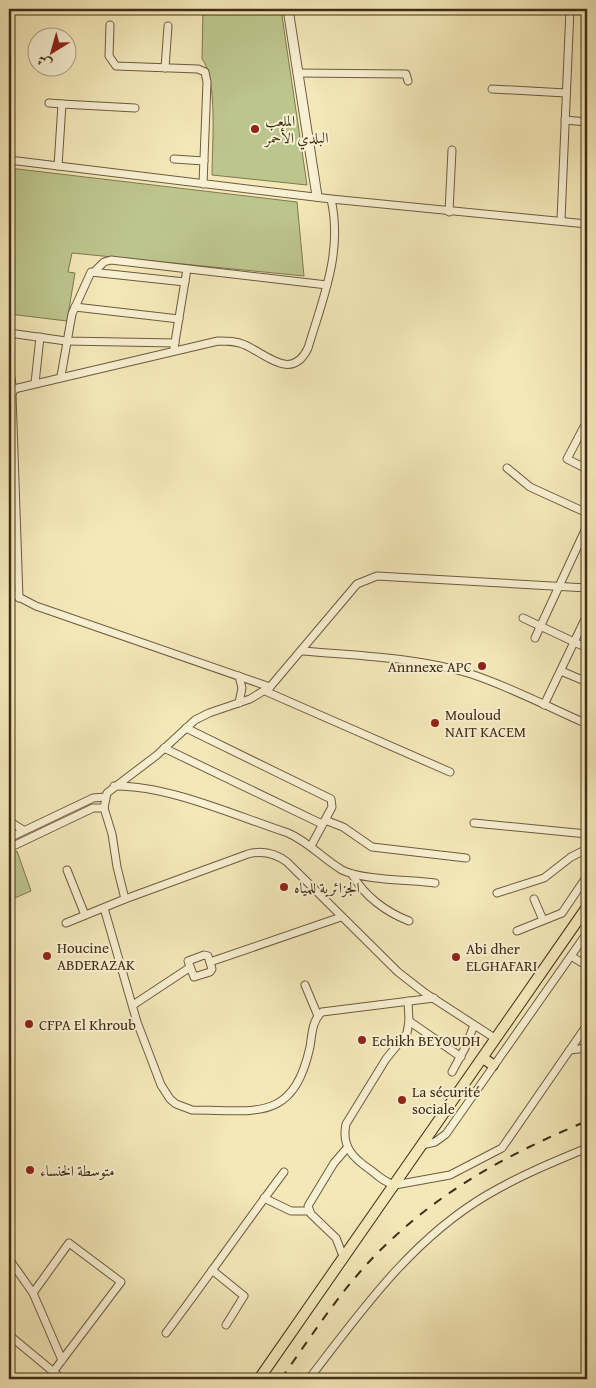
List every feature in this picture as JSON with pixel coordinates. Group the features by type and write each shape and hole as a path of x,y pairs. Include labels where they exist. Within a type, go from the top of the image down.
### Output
{"main road":[{"path":"258,1379 587,906"},
{"path":"483,1058 493,1065"}],"street":[{"path":"288,9 317,196"},
{"path":"562,220 570,9"},
{"path":"110,25 109,56 116,66 198,69 205,72 207,82 202,184"},
{"path":"165,68 168,26"},
{"path":"297,72 406,74 408,81"},
{"path":"492,89 566,93"},
{"path":"49,103 135,108"},
{"path":"58,166 62,104"},
{"path":"565,120 587,122"},
{"path":"449,212 452,150"},
{"path":"9,160 331,199 449,212 562,220 587,224"},
{"path":"174,160 204,162"},
{"path":"13,390 18,386 175,347 218,341 233,341 247,346 276,363 286,364 295,362 303,356 308,348 333,266 336,246 335,220 331,199"},
{"path":"61,376 66,341 75,306 83,292 88,276 104,262 111,260 327,285"},
{"path":"175,347 187,269"},
{"path":"95,271 185,282"},
{"path":"75,306 179,319"},
{"path":"19,598 11,443 10,400 13,390 9,372 10,333 66,341 175,347"},
{"path":"36,383 40,337"},
{"path":"587,421 567,459 587,469"},
{"path":"507,468 530,487 587,513"},
{"path":"535,638 587,526"},
{"path":"125,898 117,867 112,834 104,808 105,797 114,786 164,748 186,728 209,713 239,703 268,689 303,650 350,591 367,578 378,576 587,588"},
{"path":"9,592 36,606 239,676 450,772"},
{"path":"544,705 587,615"},
{"path":"523,618 587,648"},
{"path":"303,650 409,661 454,669 497,683 587,724"},
{"path":"560,671 587,682"},
{"path":"239,676 242,688 239,703"},
{"path":"186,728 329,798 333,805 311,846"},
{"path":"164,748 323,822 344,827 372,846 466,858"},
{"path":"114,786 143,787 162,791 288,833 311,846 339,868 352,874 435,882"},
{"path":"9,838 93,798 105,797"},
{"path":"9,848 93,808 104,808"},
{"path":"9,820 23,830"},
{"path":"474,823 587,834"},
{"path":"497,894 544,878 571,856 587,849"},
{"path":"66,923 125,898 248,854 264,852 280,857 287,862 392,966 434,998 496,1039"},
{"path":"66,870 85,915"},
{"path":"352,874 362,889 383,908 409,921"},
{"path":"517,931 565,910 587,876"},
{"path":"534,899 542,920"},
{"path":"104,908 140,1032 165,1092 176,1104 192,1110 256,1110 284,1099 298,1084 302,1076 318,1016 305,985"},
{"path":"210,962 341,917"},
{"path":"422,1145 435,1142 446,1134 587,933"},
{"path":"207,955 210,962 212,971 197,977 192,975 189,968 189,960 207,955"},
{"path":"572,956 587,966"},
{"path":"133,1005 189,968"},
{"path":"318,1016 328,1009 434,998"},
{"path":"408,1001 409,1021 406,1033 386,1059 346,1124 344,1132 347,1148 357,1160 393,1185 444,1177 502,1148 587,1026"},
{"path":"409,1021 461,1057"},
{"path":"452,1072 461,1057 474,1025"},
{"path":"570,1050 587,1048"},
{"path":"309,1211 310,1202 334,1163 347,1148"},
{"path":"309,1379 369,1300 410,1255 467,1208 488,1195 544,1166 587,1148"},
{"path":"166,1333 284,1172"},
{"path":"264,1198 291,1211 309,1211 332,1232 340,1244 343,1256"},
{"path":"33,1293 69,1243 120,1282 53,1372"},
{"path":"9,1259 33,1293 62,1360"},
{"path":"212,1270 244,1296 226,1324"},
{"path":"9,1335 62,1379"}],"green space":[{"name":"الملعب البلدي الأحمر","path":"203,9 281,9 307,185 212,175 213,114 210,81 207,68 202,59"},
{"path":"9,168 297,202 304,276 72,253 68,272 75,273 67,321 9,314"},
{"path":"17,851 31,891 10,900 9,855"}],"railway":[{"path":"281,1379 319,1324 360,1272 375,1255 413,1221 436,1203 483,1172 534,1145 587,1121"}],"place":[{"name":"الملعب البلدي الأحمر","path":"255,129"},
{"name":"Annnexe APC","path":"482,666"},
{"name":"Mouloud NAIT KACEM","path":"435,723"},
{"name":"الجزائرية للمياه","path":"284,887"},
{"name":"Houcine ABDERAZAK","path":"47,956"},
{"name":"Abi dher ELGHAFARI","path":"456,957"},
{"name":"CFPA El Khroub","path":"29,1024"},
{"name":"Echikh BEYOUDH","path":"362,1040"},
{"name":"La sécurité sociale","path":"402,1100"},
{"name":"متوسطة الخنساء","path":"30,1170"}]}
